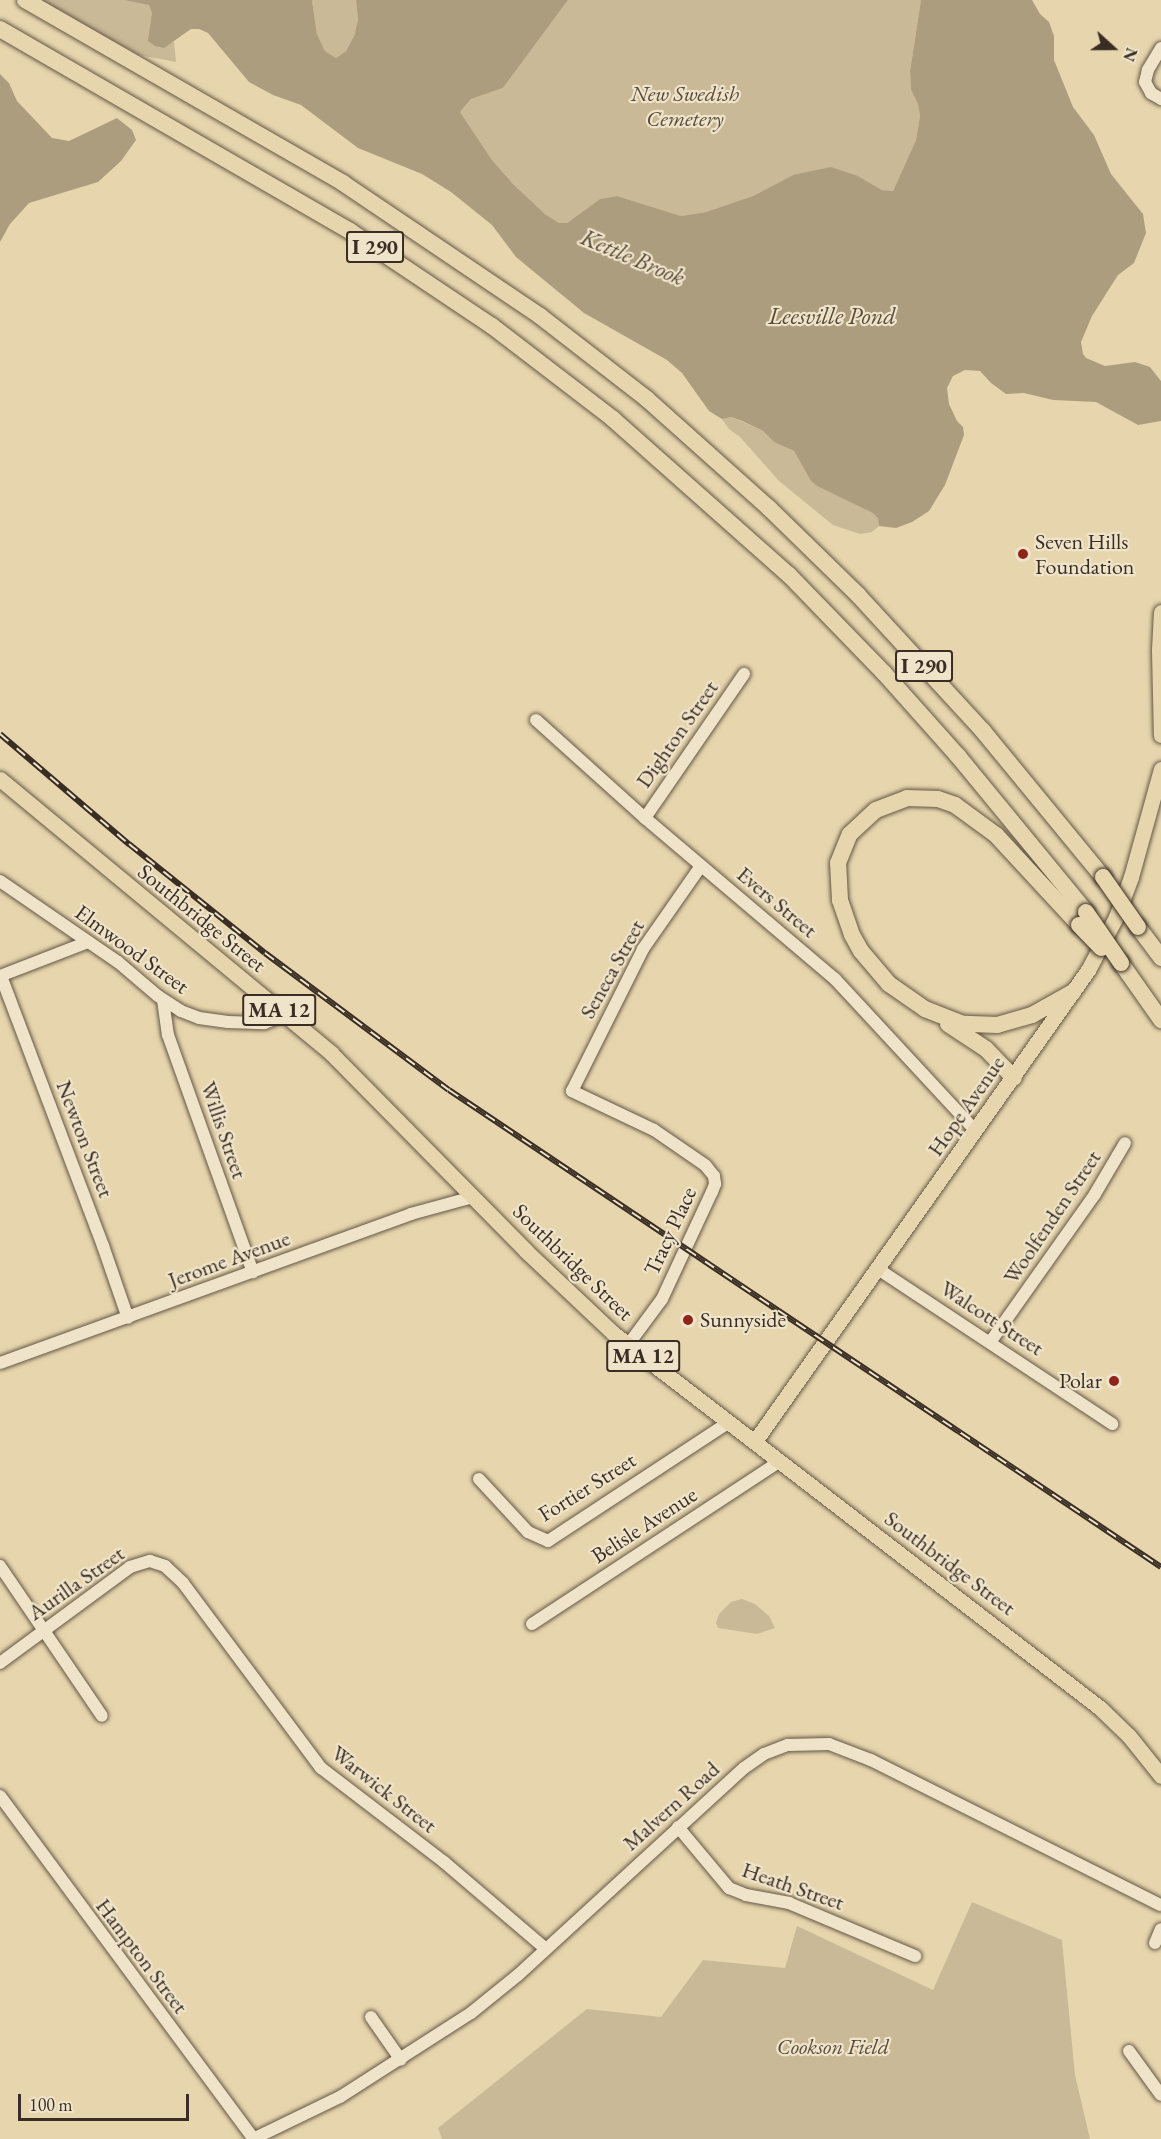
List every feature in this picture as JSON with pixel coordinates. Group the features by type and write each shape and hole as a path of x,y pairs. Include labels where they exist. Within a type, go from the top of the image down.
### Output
{"highway":[{"name":"I 290","path":"25,0 316,166 383,208 531,309 647,399 778,516 879,616 983,731 1103,877 1161,958"},
{"name":"I 290","path":"0,29 350,231 492,326 614,419 789,575 884,673 958,756 1161,1020"},
{"path":"1014,1078 986,1049 909,1000 874,968 852,935 840,900 838,863 844,846 862,821 876,810 907,798 921,797 955,805 996,836 1082,919"},
{"path":"925,1009 963,1024 998,1025 1032,1015 1074,992"}],"main road":[{"path":"1161,612 1161,735"},
{"name":"Hope Avenue","path":"755,1441 1074,992 1116,917 1141,844 1161,769"},
{"name":"Southbridge Street","path":"0,779 331,1053 571,1294 628,1345 1100,1708 1128,1736 1161,1776"}],"street":[{"path":"1161,48 1148,70 1145,82 1150,93 1161,99"},
{"name":"Dighton Street","path":"645,818 744,674"},
{"name":"Evers Street","path":"536,720 701,867 855,997 976,1131"},
{"name":"Seneca Street","path":"579,1094 572,1091 643,949 701,867"},
{"name":"Elmwood Street","path":"0,881 118,962 163,1000 181,1011 199,1018 228,1022 264,1023 285,1015"},
{"path":"1,976 88,942"},
{"name":"Newton Street","path":"1,976 128,1318"},
{"name":"Willis Street","path":"163,1000 168,1035 253,1272"},
{"name":"Tracy Place","path":"579,1094 654,1130 705,1165 714,1176 715,1184 712,1192 662,1299 628,1345"},
{"name":"Woolfenden Street","path":"991,1341 1095,1194 1125,1143"},
{"name":"Jerome Avenue","path":"0,1363 411,1214 473,1197"},
{"name":"Walcott Street","path":"878,1269 991,1341 1112,1424"},
{"name":"Fortier Street","path":"479,1479 528,1532 548,1541 729,1422"},
{"name":"Belisle Avenue","path":"532,1624 780,1461"},
{"name":"Aurilla Street","path":"0,1664 130,1567 149,1561"},
{"name":"Warwick Street","path":"149,1561 165,1566 183,1583 321,1768 444,1862 546,1949"},
{"path":"0,1566 102,1716"},
{"name":"Malvern Road","path":"254,2139 329,2103 471,2013 546,1949 744,1768 764,1754 788,1745 829,1744 871,1760 1161,1905"},
{"name":"Hampton Street","path":"0,1796 254,2139"},
{"name":"Heath Street","path":"678,1827 729,1888 746,1895 789,1902 915,1956"},
{"path":"1155,1943 1161,1929"},
{"path":"371,2017 400,2060"},
{"path":"1129,2051 1161,2095"}],"green space":[{"path":"37,0 170,0 176,62 139,55"},
{"path":"312,0 356,0 358,20 354,36 346,51 336,58 325,51 317,34"},
{"name":"New Swedish Cemetery","path":"568,0 921,0 910,71 911,90 918,104 920,116 916,140 893,191 882,190 858,176 793,175 753,196 706,212 681,216 617,196 600,199 567,223 559,223 545,214 513,184 492,160 460,112 471,99 503,88"},
{"path":"731,417 763,431 774,442 794,451 817,486 873,512 879,518 879,526 872,532 860,534 833,525 779,481 740,437 729,429 722,419"},
{"path":"742,1599 755,1604 769,1616 775,1628 757,1634 718,1628 716,1623 719,1614 731,1602"},
{"name":"Cookson Field","path":"972,1902 1062,1940 1075,2075 1090,2139 442,2139 438,2128 587,2009 661,2017 703,1960 785,1968 797,1926 933,1990"}],"water":[{"name":"Leesville Pond","path":"125,0 312,0 317,34 325,51 336,58 346,51 354,36 358,20 356,0 568,0 503,88 471,99 460,112 492,160 513,184 545,214 559,223 567,223 600,199 617,196 681,216 706,212 753,196 793,175 831,167 858,176 882,190 893,191 916,140 920,116 918,104 911,90 910,71 921,0 1032,0 1040,14 1049,22 1054,36 1054,60 1073,107 1094,135 1111,174 1143,214 1146,233 1134,263 1118,275 1092,316 1081,342 1083,354 1086,358 1105,366 1135,362 1150,367 1161,381 1161,421 1138,425 1096,402 1053,400 1024,393 1006,394 980,371 965,370 953,376 947,388 949,404 957,421 963,427 964,435 945,485 929,511 912,522 896,528 879,526 878,518 873,513 811,481 794,451 774,442 763,431 742,421 731,417 722,419 709,411 682,373 667,360 584,313 516,257 492,225 451,192 422,174 358,148 301,105 273,95 249,82 208,33 199,29 191,29 164,48 155,46 148,41 152,13 149,5"},
{"path":"0,74 9,83 17,101 52,138 69,141 117,118 132,130 136,140 121,161 98,182 29,203 10,224 0,242"}],"railway":[{"path":"0,734 129,844 265,953 449,1090 1161,1567"}],"place":[{"name":"Seven Hills Foundation","path":"1023,554"},
{"name":"Sunnyside","path":"688,1320"},
{"name":"Polar","path":"1114,1381"}],"water label":[{"name":"Kettle Brook","path":"633,257"}]}
